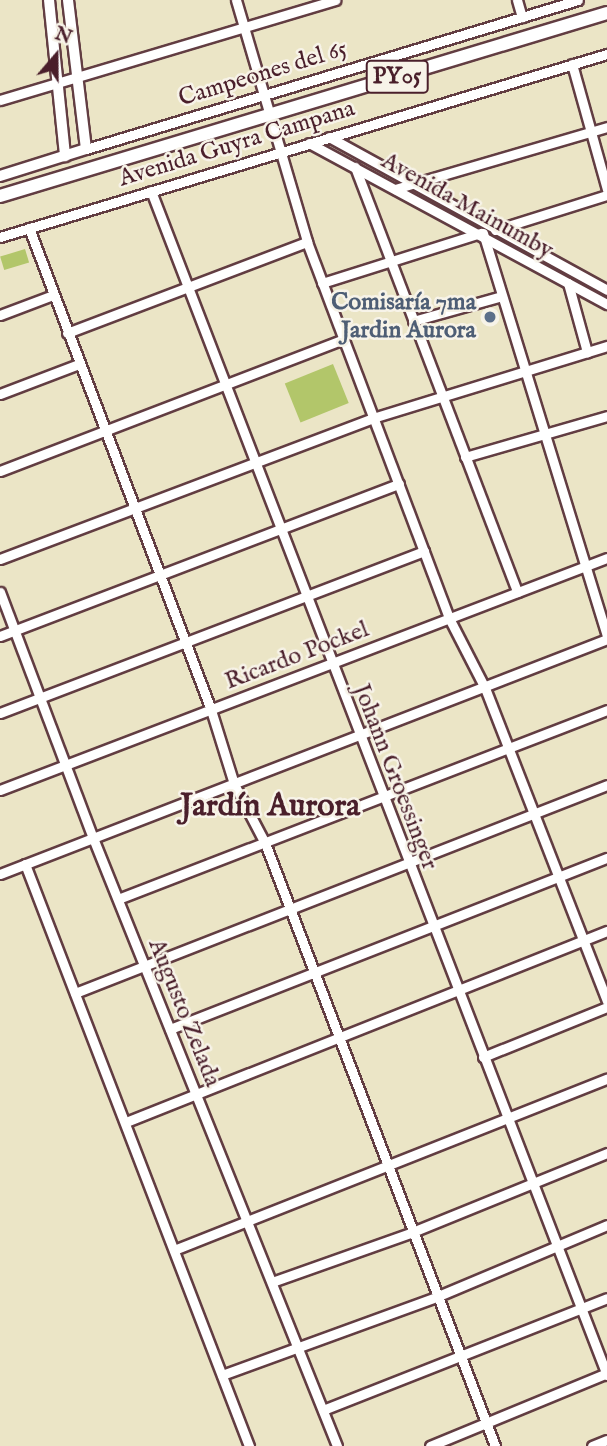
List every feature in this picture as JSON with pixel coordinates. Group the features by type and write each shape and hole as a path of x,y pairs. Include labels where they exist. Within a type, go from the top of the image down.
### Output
{"highway":[{"name":"PY05","path":"0,196 607,13"}],"main road":[{"path":"49,0 65,156"},
{"path":"68,0 75,79 86,149"},
{"name":"Campeones del 65","path":"0,176 86,149"}],"street":[{"path":"236,0 267,116 322,284 449,618 485,688 607,1001"},
{"path":"0,100 335,0"},
{"path":"517,0 522,17"},
{"name":"Campeones del 65","path":"86,149 578,0"},
{"name":"Avenida Guyra Campana","path":"0,237 607,54"},
{"path":"572,64 607,189"},
{"path":"395,189 607,127"},
{"name":"Avenida Mainumby","path":"329,137 607,290"},
{"name":"Avenida Mainumby","path":"309,143 607,304"},
{"path":"355,167 517,592"},
{"name":"Johann Groessinger","path":"151,191 330,664 607,1374"},
{"path":"322,284 389,260 482,235 607,195"},
{"path":"29,228 211,710 234,784 265,843 287,910 339,1038 410,1233 495,1446"},
{"path":"0,874 485,688 607,638 482,235"},
{"path":"67,333 307,242"},
{"path":"568,283 587,352"},
{"path":"0,315 53,295"},
{"path":"413,321 502,296"},
{"path":"0,471 343,339"},
{"path":"0,559 373,418 607,346"},
{"path":"0,394 79,364"},
{"path":"466,457 607,416"},
{"path":"0,636 399,484"},
{"path":"0,713 424,551"},
{"name":"Ricardo Pockel","path":"0,790 607,558"},
{"name":"Augusto Zelada","path":"0,592 93,838 337,1446"},
{"path":"118,899 509,751 607,710"},
{"path":"75,993 607,785"},
{"path":"170,1029 314,975 607,858"},
{"path":"25,864 249,1446"},
{"path":"126,1122 607,931"},
{"path":"483,1057 607,1007"},
{"path":"174,1250 607,1079"},
{"path":"272,1282 410,1233 607,1153"},
{"path":"222,1375 436,1297 607,1225"},
{"path":"323,1410 607,1298"},
{"path":"430,1446 607,1374"},
{"path":"593,1446 607,1440"}],"green space":[{"path":"25,249 29,262 4,270 0,257"},
{"path":"333,364 349,403 301,422 285,383"}],"place":[{"name":"Comisaría 7ma Jardin Aurora","path":"490,317"}],"district":[{"name":"Jardín Aurora","path":"270,807"}]}
